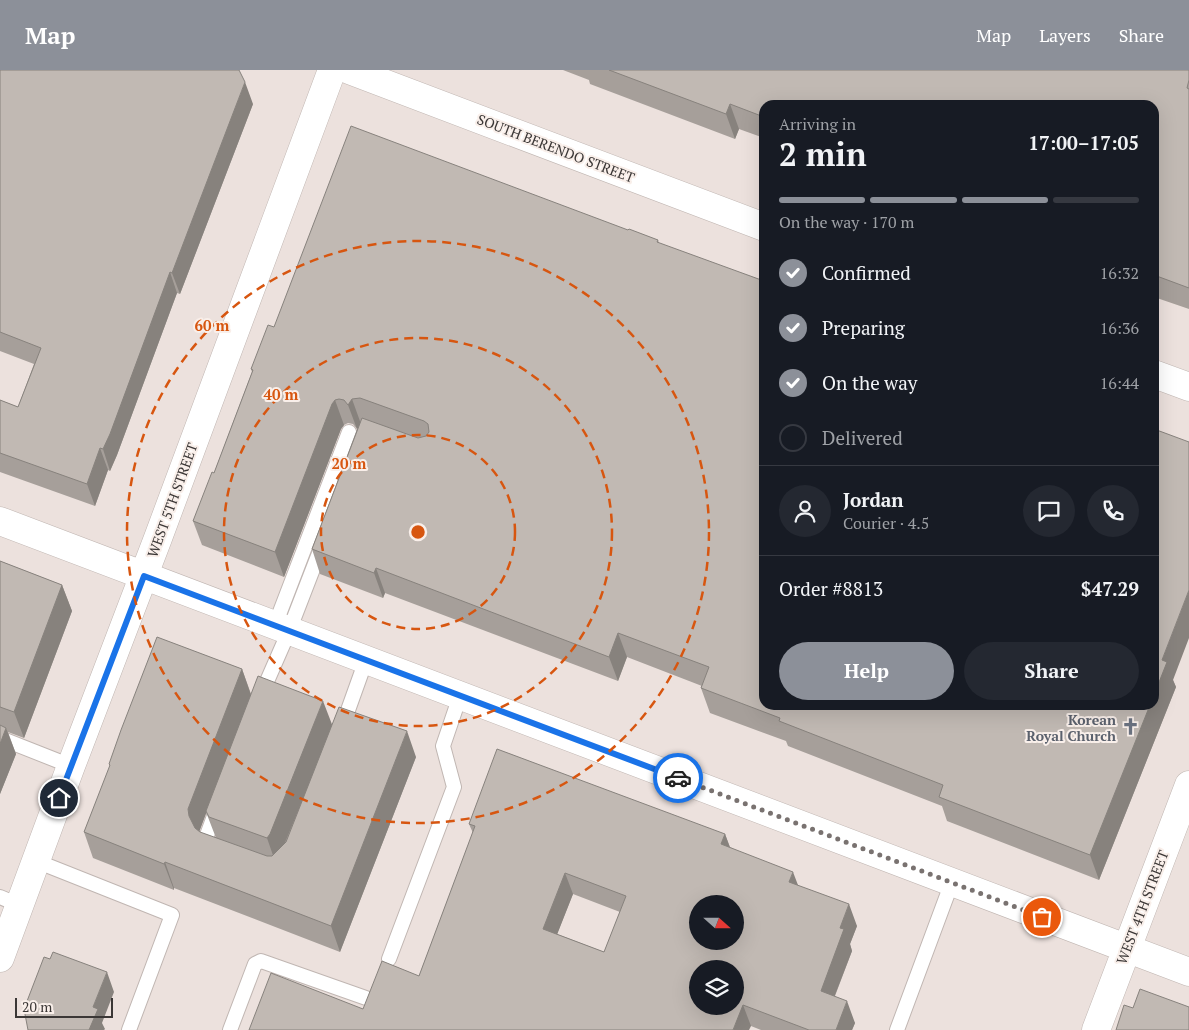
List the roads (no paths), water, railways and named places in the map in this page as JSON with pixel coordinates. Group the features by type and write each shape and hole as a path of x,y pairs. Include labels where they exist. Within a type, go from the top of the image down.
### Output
{"street":[{"name":"WEST 5TH STREET","path":"0,958 10,901 36,861 332,70"},
{"name":"SOUTH BERENDO STREET","path":"349,70 759,225"},
{"path":"1159,376 1189,388"},
{"path":"0,522 1189,972"},
{"name":"WEST 4TH STREET","path":"1096,1030 1189,785"}],"lane":[{"path":"255,710 349,432"},
{"path":"282,628 329,527"},
{"path":"337,740 366,660"},
{"path":"389,959 454,787 443,746 460,696"},
{"path":"0,738 71,766"},
{"path":"223,792 206,838 212,850 228,856"},
{"path":"36,861 172,915 129,1030"},
{"path":"897,1030 952,882"},
{"path":"230,1030 255,964 261,961 366,998"}],"place":[{"name":"Korean Royal Church","path":"1130,727"}]}
